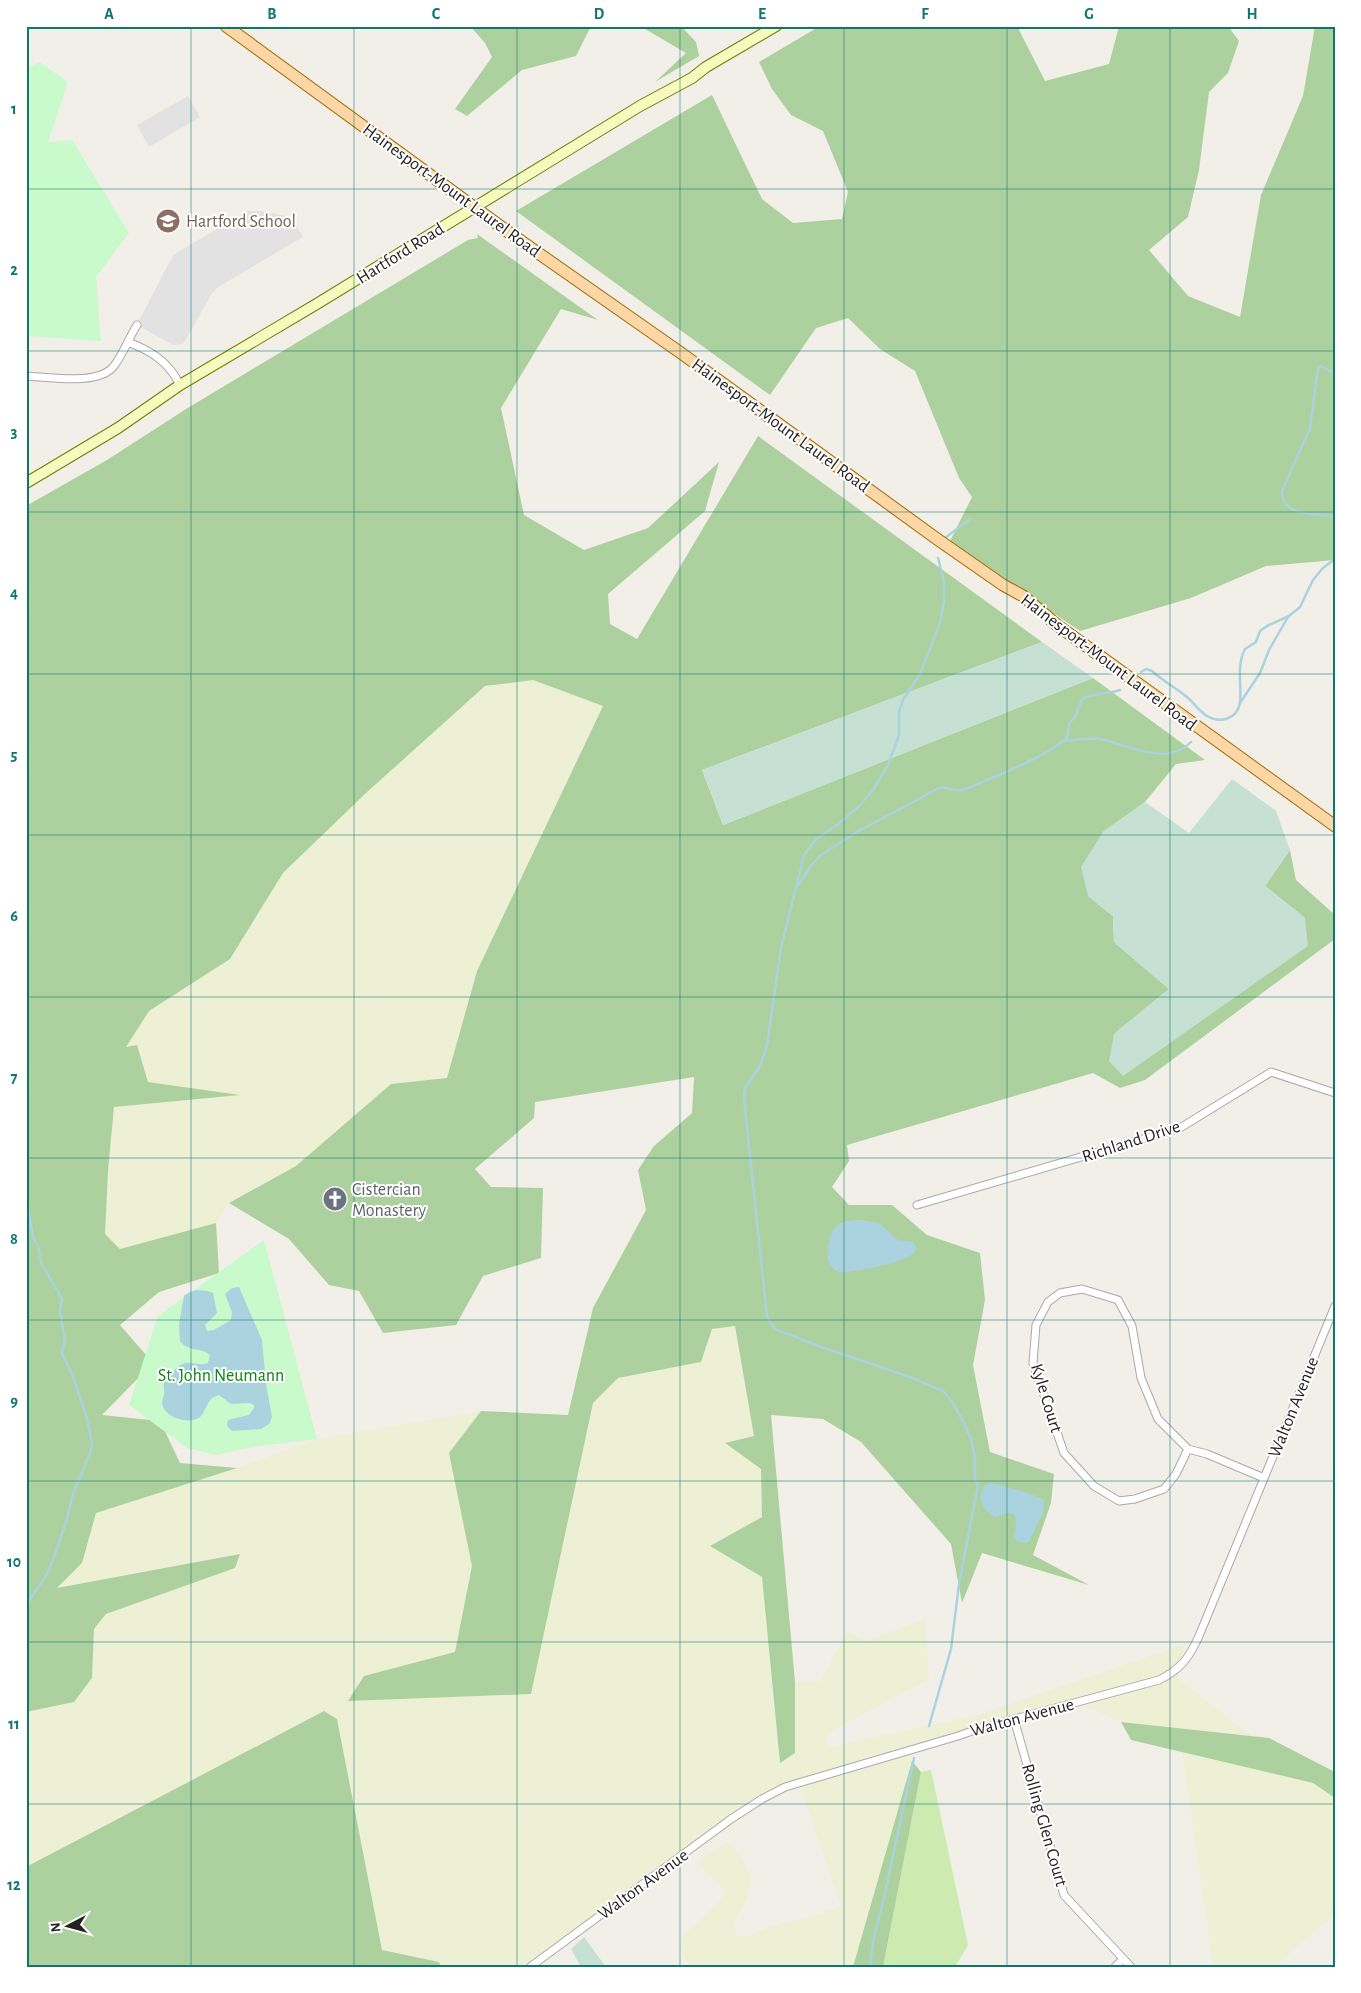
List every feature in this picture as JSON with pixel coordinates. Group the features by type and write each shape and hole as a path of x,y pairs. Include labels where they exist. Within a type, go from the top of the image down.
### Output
{"main road":[{"name":"Hainesport-Mount Laurel Road","path":"226,26 1003,586 1023,596 1057,625 1335,826"}],"street":[{"name":"Hartford Road","path":"26,483 118,428 180,385 640,106 692,78 706,66 776,26"},
{"path":"26,376 83,378 98,376 110,371 137,325"},
{"path":"128,342 146,349 160,358 172,370 180,385"},
{"name":"Richland Drive","path":"917,1205 1180,1128 1271,1072 1335,1093"},
{"name":"Kyle Court","path":"1188,1449 1176,1474 1164,1489 1135,1499 1119,1501 1094,1486 1064,1453 1033,1363 1036,1325 1048,1302 1060,1293 1082,1289 1118,1300 1132,1326 1141,1378 1158,1419 1188,1449 1207,1454 1264,1478"},
{"name":"Walton Avenue","path":"530,1967 728,1822 773,1793 800,1782 1014,1719 1159,1680 1180,1667 1188,1658 1196,1642 1335,1306"},
{"name":"Rolling Glen Court","path":"1014,1719 1064,1895 1131,1967"},
{"path":"1115,1967 1123,1959"}],"green space":[{"path":"470,26 591,26 576,56 522,70 467,116 455,109 492,57 485,43"},
{"path":"640,26 681,26 696,42 699,56 655,82 686,53"},
{"path":"820,26 1017,26 1045,81 1109,64 1119,26 1228,26 1239,41 1228,73 1209,92 1199,170 1188,217 1149,250 1188,296 1240,317 1261,195 1303,96 1315,26 1335,26 1335,560 1266,566 1191,598 1080,631 949,543 972,497 959,478 915,371 880,349 848,318 816,328 770,395 516,211 712,95 762,199 793,223 842,219 848,192 823,131 791,115 772,89 759,62"},
{"path":"40,62 68,82 48,142 72,140 129,233 96,277 101,341 26,336 26,68"},
{"path":"477,234 598,320 561,309 501,408 524,515 584,550 648,528 719,462 705,511 608,594 610,624 637,639 758,436 1042,642 702,770 723,825 1093,678 1205,760 1176,764 1145,802 1103,832 1088,896 1113,916 1114,942 1169,989 1114,1034 1305,918 1265,886 1290,850 1296,880 1335,915 1335,939 1145,1080 1120,1088 1093,1073 847,1145 849,1161 832,1187 849,1205 892,1205 927,1235 980,1253 985,1300 973,1365 990,1452 1054,1474 1051,1503 1033,1555 1089,1585 982,1553 962,1603 951,1544 861,1442 823,1419 771,1415 795,1682 795,1753 780,1763 762,1577 710,1546 762,1517 761,1469 725,1443 754,1436 735,1326 712,1329 701,1362 618,1378 593,1403 531,1694 348,1701 364,1676 455,1652 472,1566 449,1453 481,1411 568,1415 593,1308 646,1210 638,1170 654,1146 692,1113 694,1077 535,1102 534,1118 475,1169 491,1187 543,1188 541,1258 483,1276 456,1325 383,1333 359,1291 329,1285 289,1239 229,1203 296,1166 391,1084 447,1078 477,971 603,706 533,680 485,686 366,793 283,873 230,959 149,1011 126,1047 137,1045 148,1082 240,1095 114,1107 105,1234 120,1249 216,1223 219,1273 159,1292 120,1325 153,1363 102,1415 160,1421 180,1463 237,1468 96,1513 82,1563 57,1588 240,1554 235,1568 106,1614 94,1629 92,1678 74,1702 26,1712 26,506 107,460 186,409 468,240 478,238"},
{"path":"1042,642 1093,678 723,825 702,770"},
{"path":"533,680 603,706 477,971 447,1079 391,1084 296,1166 229,1203 216,1223 120,1249 105,1234 114,1107 237,1095 148,1082 137,1045 125,1048 149,1011 230,959 283,873 366,793 485,686"},
{"path":"1232,779 1276,811 1290,850 1265,886 1305,918 1308,946 1123,1076 1109,1061 1114,1034 1169,989 1114,942 1113,916 1088,896 1081,867 1103,832 1145,802 1189,833"},
{"name":"St. John Neumann","path":"264,1240 317,1439 252,1447 216,1455 187,1448 129,1405 158,1316"},
{"path":"735,1326 754,1437 725,1444 761,1469 762,1517 710,1546 762,1577 780,1763 795,1753 795,1682 820,1681 847,1631 867,1641 925,1619 929,1679 826,1734 829,1747 980,1714 1185,1644 1177,1678 1252,1736 1121,1722 1080,1704 911,1749 912,1761 853,1967 691,1967 681,1953 682,1937 718,1903 725,1891 697,1862 726,1842 740,1854 751,1876 747,1898 734,1926 737,1935 747,1937 764,1929 841,1907 798,1780 529,1967 441,1967 438,1962 382,1950 337,1719 324,1711 26,1867 26,1712 74,1702 92,1678 94,1629 106,1614 235,1568 240,1554 56,1589 82,1563 96,1513 237,1468 317,1439 481,1411 449,1453 472,1566 455,1653 364,1676 531,1694 593,1403 618,1378 701,1362 712,1329"},
{"path":"324,1711 337,1719 382,1950 439,1962 441,1967 26,1967 26,1867"},
{"path":"1121,1722 1269,1738 1335,1772 1335,1798 1313,1783 1131,1740"},
{"path":"1182,1751 1313,1783 1335,1798 1335,1914 1294,1949 1277,1967 1213,1967"},
{"path":"912,1761 921,1772 883,1967 853,1967"},
{"path":"931,1770 968,1945 955,1967 883,1967 921,1772"},
{"path":"584,1937 606,1967 581,1967 571,1949"}],"shaded area":[{"path":"188,96 200,117 149,147 137,125"},
{"path":"247,211 263,211 286,216 293,220 303,237 218,287 211,295 182,344 173,345 137,325 173,255"}],"water":[{"path":"861,1220 879,1223 898,1240 913,1242 917,1249 908,1257 899,1261 848,1272 836,1271 829,1261 828,1255 831,1235 834,1229 841,1223"},
{"path":"239,1287 262,1340 266,1384 272,1417 269,1424 261,1429 232,1431 227,1426 228,1420 249,1415 254,1405 249,1403 231,1404 219,1395 212,1398 202,1415 196,1419 185,1420 173,1417 162,1405 165,1382 182,1364 208,1363 210,1355 187,1347 180,1341 179,1324 184,1296 198,1290 213,1293 217,1313 205,1325 207,1331 214,1330 231,1320 232,1312 225,1294 232,1288"},
{"path":"989,1483 1017,1490 1044,1500 1043,1513 1029,1541 1026,1543 1018,1542 1014,1538 1016,1519 1012,1514 1007,1513 996,1517 984,1509 981,1497 983,1487"}],"waterway":[{"path":"1335,374 1321,366 1318,368 1310,428 1282,491 1283,499 1287,506 1294,510 1310,514 1335,516"},
{"path":"945,538 970,519"},
{"path":"929,1726 951,1649 959,1584 978,1485 975,1479 975,1458 971,1439 951,1400 943,1391 910,1377 775,1329 767,1317 744,1098 745,1088 760,1066 767,1045 781,948 804,855 816,839 840,823 858,807 873,790 888,765 899,735 899,712 903,700 920,674 940,623 944,602 944,581 938,558"},
{"path":"1141,672 1146,669 1152,671 1187,697 1207,716 1217,720 1232,716 1240,703 1240,669 1245,649 1256,642 1260,631 1289,616 1300,607 1313,580 1323,568 1335,559"},
{"path":"1240,703 1260,673 1269,650 1288,617"},
{"path":"798,886 810,867 821,855 855,833 939,788 965,789 1007,772 1039,756 1067,738 1069,724 1076,715 1082,699 1091,695 1120,690"},
{"path":"1066,741 1100,739 1150,753 1161,754 1172,753 1182,749 1191,742"},
{"path":"26,1172 28,1183 26,1192"},
{"path":"26,1194 33,1237 39,1249 41,1263 62,1299 60,1312 65,1339 62,1353 72,1374 87,1418 92,1443 90,1453 73,1494 54,1557 47,1574 26,1605"},
{"path":"870,1967 873,1941 914,1758"}],"place":[{"name":"Hartford School","path":"168,221"},
{"name":"Cistercian Monastery","path":"335,1199"}]}
